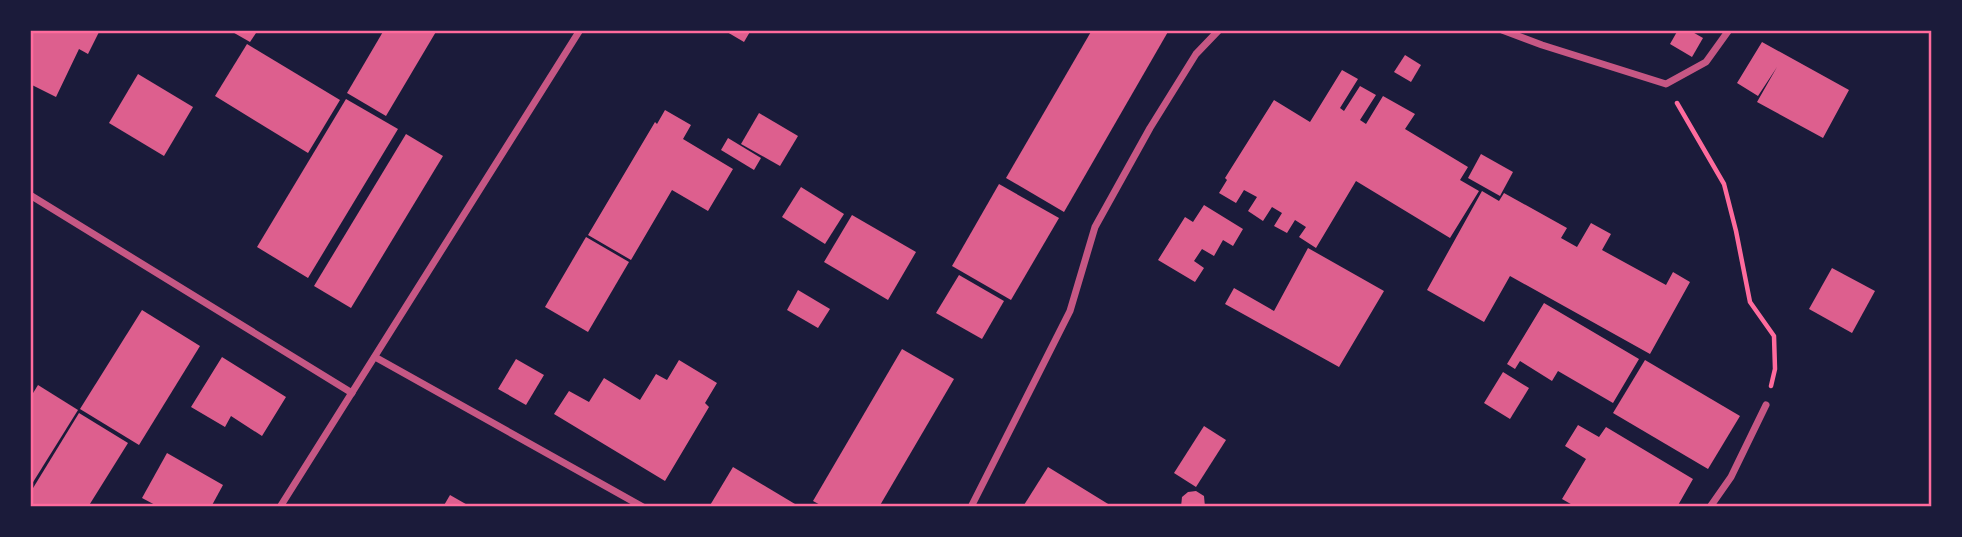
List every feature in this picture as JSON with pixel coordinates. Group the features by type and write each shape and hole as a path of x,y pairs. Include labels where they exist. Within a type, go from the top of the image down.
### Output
{"street":[{"path":"279,507 580,30"},
{"path":"971,507 1070,311 1095,227 1150,128 1196,54 1219,30"},
{"path":"1502,30 1666,84 1706,62 1729,30"},
{"path":"30,195 352,393"},
{"path":"374,357 643,507"},
{"path":"1710,507 1731,477 1766,405"}],"path":[{"path":"1666,84 1724,184 1750,302 1774,337 1775,369 1766,405"}],"building":[{"path":"30,30 100,30 88,54 79,49 56,97 30,84"},
{"path":"229,30 258,30 250,42"},
{"path":"384,30 437,30 386,116 347,93"},
{"path":"751,30 744,42 727,32"},
{"path":"1092,30 1169,30 1064,212 1006,178"},
{"path":"1678,30 1689,30 1703,38 1692,57 1670,44"},
{"path":"1762,42 1849,90 1823,138 1757,102 1777,67 1758,96 1737,83"},
{"path":"247,44 340,100 308,153 215,96"},
{"path":"1405,55 1421,65 1411,82 1394,72"},
{"path":"1342,70 1358,79 1340,108 1344,111 1360,86 1376,95 1360,120 1366,124 1383,96 1415,114 1405,129 1468,167 1460,180 1479,191 1450,238 1356,181 1316,248 1299,237 1306,227 1295,220 1287,233 1274,226 1282,213 1272,207 1263,221 1248,211 1257,197 1244,190 1236,203 1219,193 1227,180 1225,178 1274,100 1310,122"},
{"path":"138,74 193,107 164,156 109,123"},
{"path":"346,99 398,129 308,278 257,247"},
{"path":"665,110 691,125 683,139 733,169 708,211 672,190 631,260 588,235 655,122 657,124"},
{"path":"759,113 798,136 780,166 741,144"},
{"path":"406,134 443,156 351,308 314,286"},
{"path":"728,138 761,158 754,170 721,150"},
{"path":"1481,154 1513,172 1500,196 1468,178"},
{"path":"999,184 1059,218 1011,300 952,266"},
{"path":"801,187 844,214 825,244 782,217"},
{"path":"1482,191 1499,201 1504,193 1567,228 1561,238 1577,247 1591,223 1611,234 1602,250 1666,285 1673,272 1690,282 1650,354 1510,276 1484,322 1427,290"},
{"path":"1204,205 1243,229 1233,246 1223,240 1214,256 1202,249 1194,261 1204,268 1195,282 1158,260 1185,217 1193,222"},
{"path":"852,215 916,252 888,300 824,262"},
{"path":"586,237 629,262 588,332 545,307"},
{"path":"1308,248 1384,291 1339,367 1225,304 1234,288 1274,311"},
{"path":"1832,268 1875,291 1852,333 1809,309"},
{"path":"959,275 1004,301 982,339 936,313"},
{"path":"798,290 830,309 818,328 787,310"},
{"path":"1544,303 1639,359 1613,403 1558,371 1552,381 1520,361 1515,369 1507,364"},
{"path":"142,310 200,346 139,445 80,409"},
{"path":"902,349 954,379 879,507 824,507 813,501"},
{"path":"222,357 286,397 262,436 231,416 225,427 191,407"},
{"path":"516,359 544,375 526,405 498,389"},
{"path":"679,360 717,383 705,403 709,407 665,481 554,414 569,391 589,402 604,378 640,400 656,374 667,380"},
{"path":"1645,360 1740,416 1708,469 1613,413"},
{"path":"1503,372 1529,388 1510,419 1484,403"},
{"path":"38,385 78,410 30,487 30,398"},
{"path":"79,413 128,443 88,507 30,507 30,493"},
{"path":"1578,425 1599,437 1606,427 1693,479 1677,507 1576,507 1562,499 1586,459 1565,446"},
{"path":"1204,426 1226,440 1196,487 1174,473"},
{"path":"167,453 223,485 211,507 159,507 142,498"},
{"path":"733,467 800,507 709,507"},
{"path":"1048,467 1113,507 1024,505"},
{"path":"1196,491 1204,496 1205,507 1181,507 1182,497 1188,492"},
{"path":"450,495 471,507 443,507"}]}
